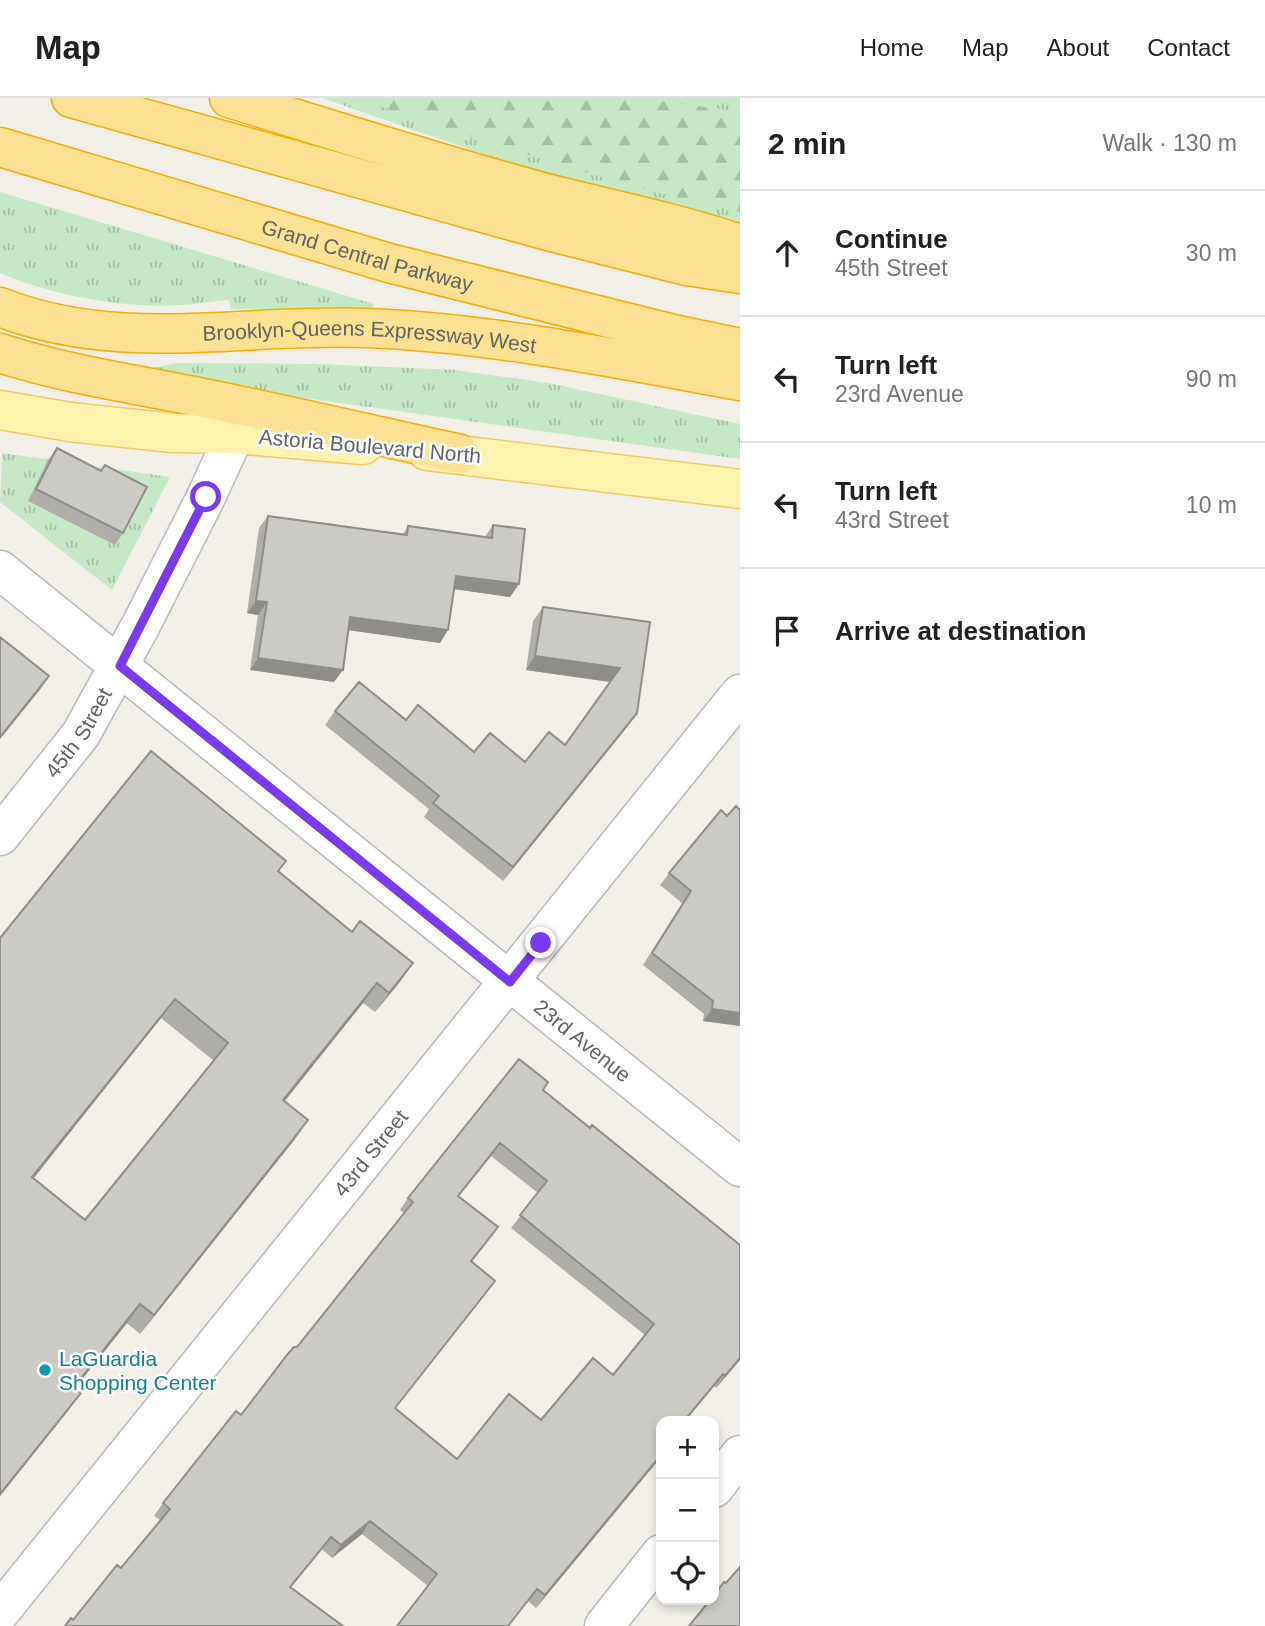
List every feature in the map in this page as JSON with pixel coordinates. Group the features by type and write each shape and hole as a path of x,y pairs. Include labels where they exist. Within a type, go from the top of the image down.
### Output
{"highway":[{"path":"71,98 536,228 687,265 740,274"},
{"path":"229,98 444,164 550,194 695,229 740,244"},
{"name":"Grand Central Parkway","path":"0,147 389,263 669,333 740,348"},
{"name":"Brooklyn-Queens Expressway West","path":"0,307 49,323 110,333 182,335 341,327 415,331 547,347 740,381"},
{"path":"0,353 95,379 212,400 460,454"}],"main road":[{"name":"Astoria Boulevard North","path":"0,410 70,422 148,430 235,434 460,454 740,489"}],"street":[{"name":"45th Street","path":"0,836 81,734 120,666 235,434"},
{"name":"23rd Avenue","path":"0,569 740,1167"},
{"name":"43rd Street","path":"0,1612 740,694"},
{"path":"719,1482 740,1455"},
{"path":"604,1626 656,1560"}],"green space":[{"path":"322,98 740,98 740,226 618,201"},
{"path":"355,98 640,98 740,112 740,212 594,175"},
{"path":"0,192 374,304 371,311 231,309 229,300 181,305 136,305 89,299 42,288 0,273"},
{"path":"176,363 319,364 456,370 548,383 740,424 740,459 127,373"},
{"path":"2,453 170,477 112,590 0,502"}],"building":[{"path":"57,448 101,471 105,465 147,487 123,533 36,489"},
{"path":"268,516 407,535 408,526 492,538 493,525 525,529 519,584 456,576 448,630 350,617 343,670 258,658 267,602 256,601"},
{"path":"543,607 650,622 637,713 513,867 433,803 439,796 335,711 359,682 406,720 418,705 474,752 490,733 525,762 549,732 565,745 620,668 535,656"},
{"path":"0,637 49,676 0,737"},
{"path":"151,751 286,861 278,871 352,932 360,921 413,963 389,993 377,983 283,1100 308,1120 154,1315 140,1304 74,1387 81,1393 0,1494 0,938","holes":["175,999 228,1043 85,1220 32,1177"]},
{"path":"736,806 740,810 740,1013 712,1009 713,1001 652,953 691,891 669,873 721,810 727,816"},
{"path":"519,1059 548,1082 543,1090 590,1128 592,1125 740,1245 740,1358 688,1416 656,1416 656,1461 545,1595 537,1589 508,1626 397,1626 437,1574 370,1521 341,1545 331,1537 290,1587 343,1626 65,1626 71,1618 73,1620 117,1565 121,1568 170,1509 163,1503 236,1411 241,1415 413,1202 408,1198","holes":["500,1143 547,1181 520,1215 654,1324 613,1375 593,1358 541,1420 509,1394 457,1459 395,1408 495,1281 471,1261 498,1227 458,1196"]},
{"path":"740,1567 740,1626 689,1626 706,1605 719,1605 719,1588"}],"place":[{"name":"LaGuardia Shopping Center","path":"45,1370"}],"route":[{"path":"206,497 120,666 510,982 541,943"}]}
